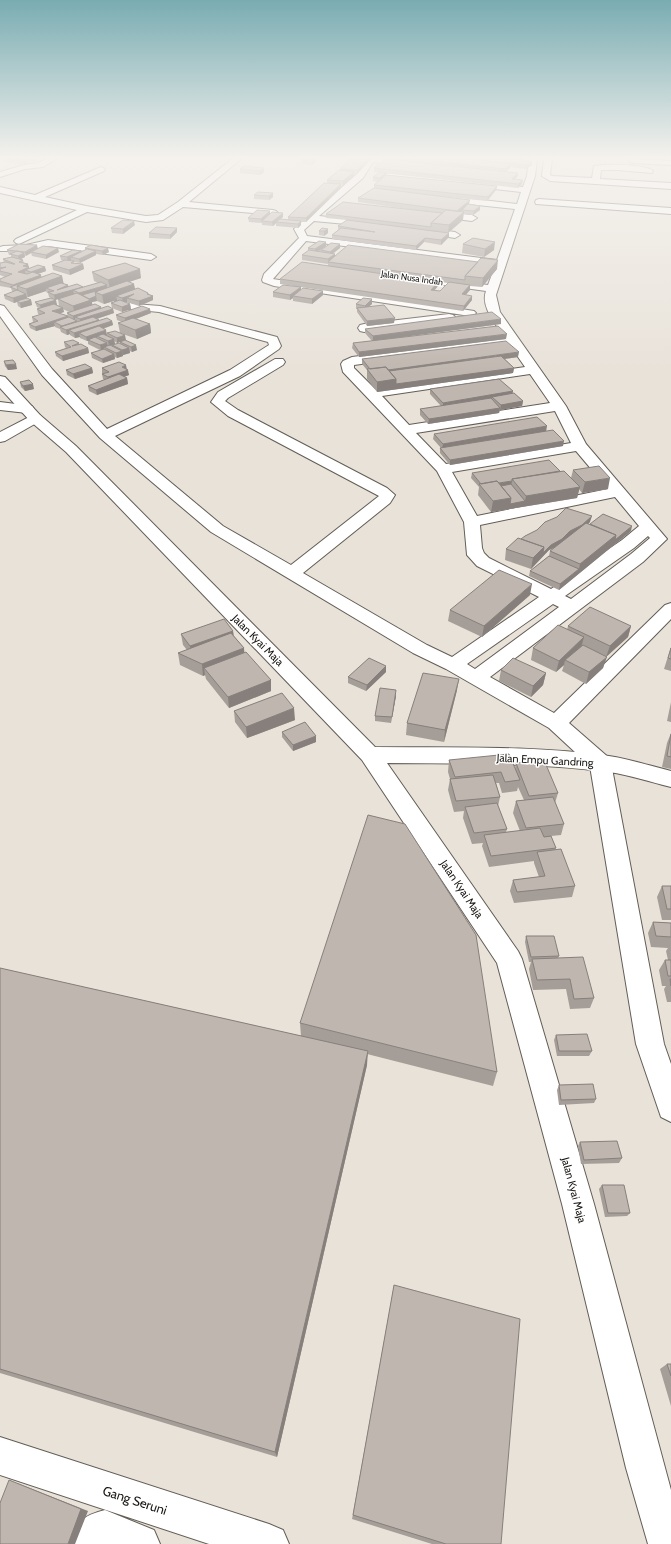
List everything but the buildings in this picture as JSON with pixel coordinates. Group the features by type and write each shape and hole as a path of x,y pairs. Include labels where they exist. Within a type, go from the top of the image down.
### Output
{"street":[{"path":"1,250 40,231"},
{"path":"300,231 303,237"},
{"path":"424,231 455,235"},
{"path":"435,256 459,231"},
{"path":"512,231 490,295 494,312 559,406 580,446 617,492 653,533"},
{"path":"303,237 501,264"},
{"path":"303,237 284,260 268,276 267,280 274,283 470,313"},
{"path":"1,250 26,248 48,243 151,257"},
{"path":"284,260 300,262"},
{"name":"Jalan Nusa Indah","path":"338,268 492,289"},
{"path":"385,300 398,325"},
{"path":"105,436 235,373 275,346 273,340 160,309 133,307 120,303"},
{"path":"364,328 398,325 470,313 494,312"},
{"path":"3,316 47,372 105,436 217,529 420,649 454,665 556,723 590,762 650,1044 671,1107"},
{"path":"512,340 352,361 347,364 348,368 443,470 472,522 476,555 483,562 571,606"},
{"path":"280,362 223,395 218,402 233,413 387,495 384,500 291,574"},
{"path":"372,394 534,370"},
{"name":"Jalan Kyai Maja","path":"0,381 31,414 71,449 370,754 509,959 578,1204 645,1468 668,1544"},
{"path":"0,406 31,414"},
{"path":"406,430 559,406"},
{"path":"0,438 31,414"},
{"path":"443,470 580,446"},
{"path":"472,522 617,492"},
{"path":"454,665 628,544 653,533"},
{"path":"476,678 637,558 653,533"},
{"path":"556,723 671,608"},
{"name":"Jalan Empu Gandring","path":"370,754 545,758 626,767 671,779"},
{"name":"Gang Seruni","path":"0,1456 269,1544"},
{"path":"89,1544 97,1532 105,1530 140,1544"}]}
